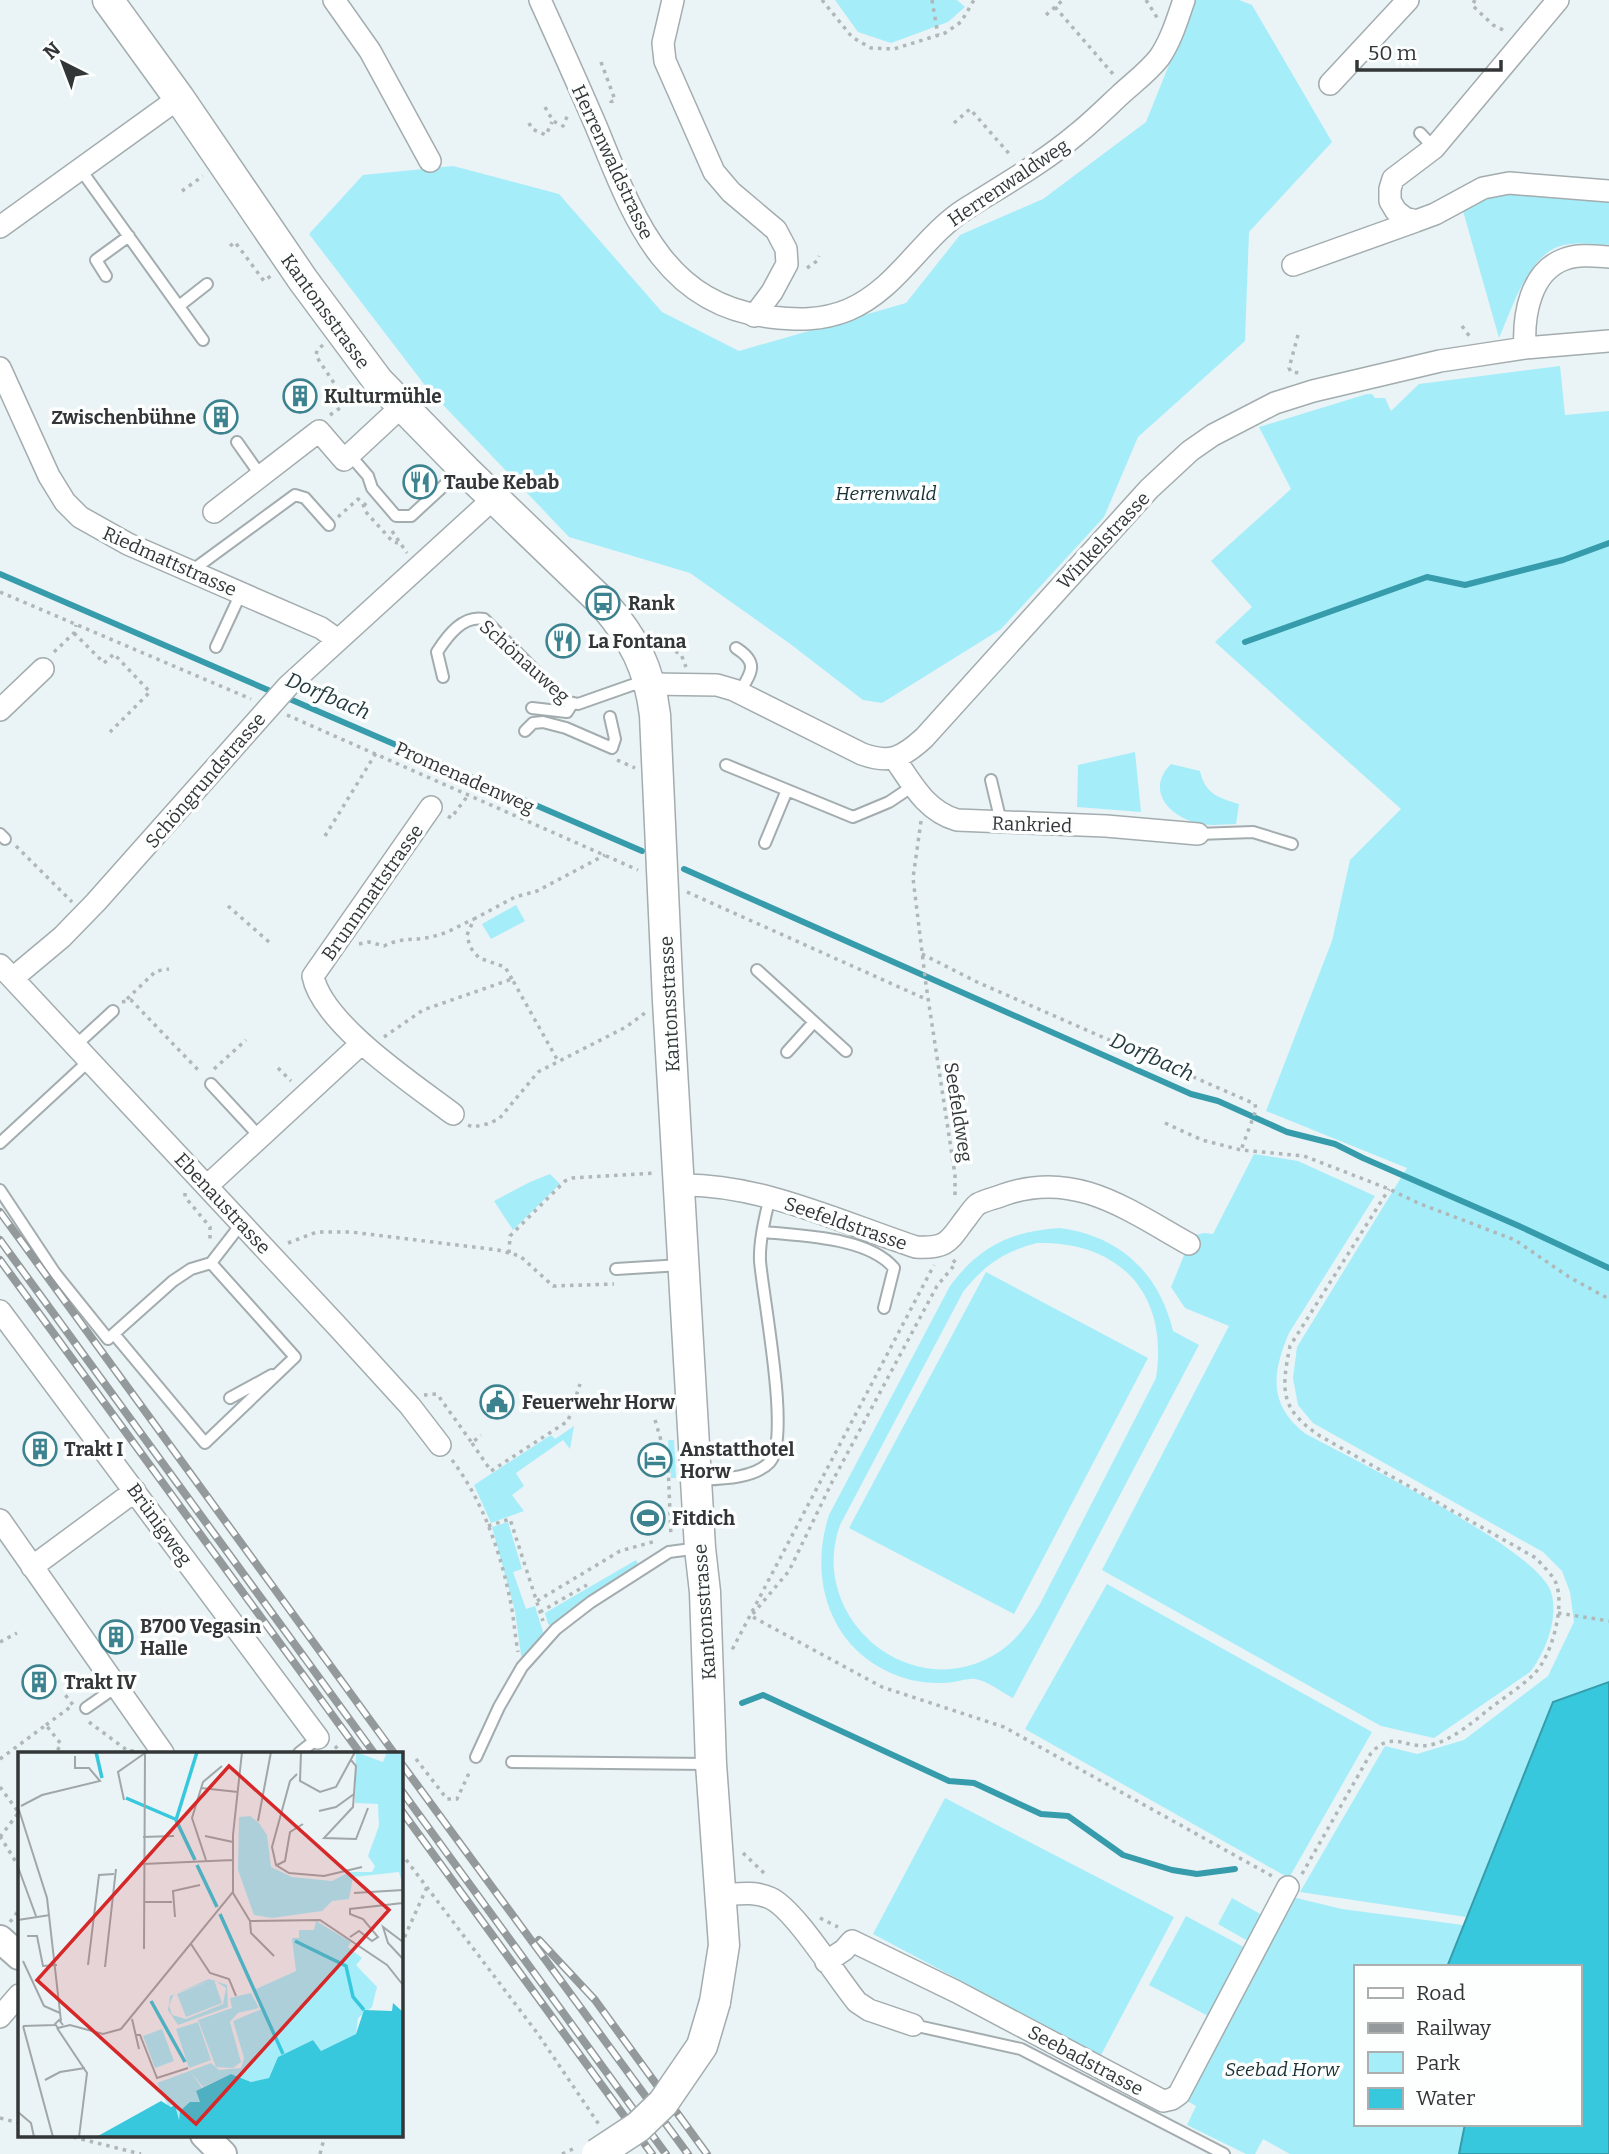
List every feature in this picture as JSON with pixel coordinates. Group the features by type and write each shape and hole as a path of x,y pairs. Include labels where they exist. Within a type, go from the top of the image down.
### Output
{"main road":[{"name":"Kantonsstrasse","path":"108,0 344,338 401,407 603,603 639,651 651,684 656,715 668,1001 672,1179 684,1265 700,1548 705,1592 711,1764 724,1945 715,2002 702,2046 668,2096 638,2127 602,2144"}],"street":[{"path":"334,0 370,51 430,161"},
{"name":"Herrenwaldstrasse","path":"540,0 645,236 661,259 702,296 754,316"},
{"path":"673,0 663,43 665,61 714,172 731,192 776,230 786,249 788,264 754,316"},
{"name":"Herrenwaldweg","path":"754,316 804,321 846,311 870,299 897,276 938,230 960,212 1048,157 1078,134 1126,90 1158,58 1170,38 1184,0"},
{"path":"1330,84 1408,0"},
{"path":"1416,221 1405,218 1396,211 1390,201 1393,178 1558,0"},
{"path":"0,227 179,99"},
{"path":"1293,265 1435,214 1483,188 1509,183 1609,191"},
{"path":"1525,348 1526,314 1532,296 1547,270 1563,260 1577,256 1609,257"},
{"name":"Winkelstrasse","path":"895,759 924,738 1087,556 1167,472 1213,435 1273,399 1440,361 1525,348 1609,341"},
{"name":"Riedmattstrasse","path":"0,368 49,476 65,502 80,517 95,527 190,572 321,628 338,640"},
{"path":"214,512 319,431 344,460 401,407"},
{"name":"Schöngrundstrasse","path":"6,972 62,937 288,687 494,498"},
{"path":"0,710 43,669"},
{"path":"651,684 716,685 739,693 862,754 876,759 895,759"},
{"name":"Rankried","path":"895,759 931,807 945,817 957,820 1106,826 1198,834"},
{"name":"Brunnmattstrasse","path":"431,807 313,976 316,990 370,1042 453,1114"},
{"name":"Ebenaustrasse","path":"6,972 410,1406 440,1445"},
{"path":"207,1186 370,1042"},
{"name":"Seefeldstrasse","path":"672,1179 720,1185 771,1197 916,1247 942,1246 977,1205 1019,1189 1063,1186 1092,1192 1189,1244"},
{"name":"Brünigweg","path":"0,1311 318,1738"},
{"path":"32,1567 135,1491"},
{"path":"0,1520 162,1752"},
{"name":"Seebadstrasse","path":"826,1962 852,1941 957,1992 1163,2101 1179,2094 1288,1887"},
{"name":"Seebadstrasse","path":"722,1895 753,1894 776,1901 794,1919 863,2007 913,2025"},
{"path":"4,1932 18,1954"},
{"path":"0,2017 18,1996"},
{"path":"205,2136 223,2154"}],"lane":[{"path":"81,170 203,340"},
{"path":"106,276 96,260 129,236"},
{"path":"179,306 207,284"},
{"path":"237,442 261,476"},
{"path":"349,454 368,476 372,488 396,516 411,516 463,468"},
{"path":"190,572 295,495 305,498 329,525"},
{"path":"216,647 240,593"},
{"name":"Schönauweg","path":"443,677 437,652 465,620 475,617 484,619 569,708 632,685 651,684"},
{"path":"736,648 752,666 751,673 739,693"},
{"path":"532,708 569,708 566,728"},
{"path":"525,731 533,723 543,722 566,728 612,748 615,739 610,717"},
{"path":"726,765 853,817 889,802 913,786"},
{"path":"991,780 1001,822"},
{"path":"765,842 787,790"},
{"path":"1198,834 1253,832 1292,844"},
{"path":"757,970 845,1051"},
{"path":"0,1143 83,1052 113,1011"},
{"path":"787,1052 814,1022"},
{"path":"211,1084 260,1137"},
{"path":"0,1190 55,1273 108,1339 173,1281 191,1269 211,1263 242,1223"},
{"path":"696,1480 747,1474 764,1467 775,1454 778,1418 760,1257 771,1197"},
{"path":"764,1232 827,1239 871,1250 885,1257 894,1268 884,1308"},
{"path":"114,1334 205,1443 295,1357 211,1263"},
{"path":"616,1269 684,1265"},
{"path":"230,1398 280,1371"},
{"path":"476,1757 499,1707 522,1668 549,1637 591,1602 669,1552 700,1548"},
{"path":"85,1712 116,1687"},
{"path":"300,1752 318,1738"},
{"path":"512,1762 711,1764"},
{"name":"Seebadstrasse","path":"913,2025 1021,2049 1224,2154"}],"path":[{"path":"822,0 852,37 872,47 894,49 938,35 961,22 974,0"},
{"path":"932,0 938,35"},
{"path":"1046,15 1063,0"},
{"path":"1475,0 1472,5 1493,25 1507,32 1510,43"},
{"path":"1055,7 1126,90"},
{"path":"545,107 553,121 561,125"},
{"path":"954,123 970,109 1009,154"},
{"path":"529,123 532,129 546,135 553,121"},
{"path":"182,191 212,170"},
{"path":"230,246 236,242 264,281"},
{"path":"1298,335 1289,368 1291,372 1304,374"},
{"path":"330,340 320,347 316,356 344,398"},
{"path":"319,431 324,419 343,406 340,401 364,384"},
{"path":"329,525 359,499 365,511 413,560"},
{"name":"Promenadenweg","path":"0,593 270,706 646,874"},
{"path":"43,669 52,655 74,634 76,625"},
{"path":"74,634 104,663 114,654 150,692 110,732"},
{"path":"655,644 663,644 681,654 686,669"},
{"path":"612,748 616,759 639,769"},
{"path":"325,836 376,753"},
{"path":"931,807 920,824 913,878 922,954 977,982 1255,1104 1256,1110 1241,1150"},
{"path":"3,836 21,849 76,906"},
{"path":"358,944 369,942 384,946 401,939 438,935 515,897 537,891 605,855"},
{"path":"680,889 928,1000"},
{"path":"228,906 269,942"},
{"path":"474,919 467,935 470,947 479,958 505,967 558,1061"},
{"name":"Seefeldweg","path":"922,954 955,1175 955,1209 959,1228"},
{"path":"113,1011 156,971 169,969"},
{"path":"370,1042 423,1010 512,979"},
{"path":"127,999 131,1000 205,1078 246,1040"},
{"path":"453,1114 472,1127 487,1125 499,1119 538,1072 626,1027 644,1014 657,1010"},
{"path":"278,1068 298,1088"},
{"path":"1165,1123 1202,1140 1241,1150 1304,1156 1389,1189 1515,1240 1569,1277 1609,1299"},
{"path":"509,1253 510,1236 565,1181 573,1178 672,1179"},
{"path":"751,1616 882,1687 1004,1727 1288,1887 1297,1880 1311,1861 1378,1745 1396,1740 1418,1746 1433,1745 1444,1741 1484,1713 1536,1672 1554,1635 1558,1613 1556,1583 1536,1558 1320,1436 1299,1422 1290,1409 1285,1393 1285,1373 1290,1346 1389,1189"},
{"path":"185,1196 210,1227 211,1244"},
{"path":"272,1256 286,1244 317,1231 351,1231 437,1241 520,1256 552,1286 619,1284"},
{"path":"722,1643 733,1648 934,1263 940,1258"},
{"path":"751,1616 789,1571 937,1286 956,1263 950,1258"},
{"path":"410,1406 426,1394 437,1394 491,1471 568,1421 580,1384"},
{"path":"655,1420 668,1464 671,1537"},
{"path":"472,1443 481,1435"},
{"path":"440,1445 467,1482 488,1526 503,1570 522,1668"},
{"path":"488,1526 510,1519 549,1637"},
{"path":"537,1601 620,1551 658,1541"},
{"path":"1558,1613 1609,1621"},
{"path":"0,1642 17,1633"},
{"path":"0,1759 73,1705 63,1692"},
{"path":"85,1712 128,1751 162,1752"},
{"path":"46,1725 61,1744 57,1752"},
{"path":"416,1759 447,1799 457,1799 476,1757"},
{"path":"0,1787 18,1811"},
{"path":"18,1813 0,1837 18,1865"},
{"path":"740,1849 769,1877"},
{"path":"402,1854 538,2034 602,2144"},
{"path":"402,1943 427,1887"},
{"path":"4,1932 18,1911"},
{"path":"811,1913 843,1930"},
{"path":"0,2119 18,2123"},
{"path":"69,2136 141,2154"},
{"path":"320,2154 325,2136"}],"green space":[{"path":"835,0 957,0 965,7 948,22 891,43 858,32"},
{"name":"Herrenwald","path":"1195,0 1239,0 1252,5 1332,142 1249,232 1245,341 1138,437 1104,517 1001,629 882,703 863,700 789,643 690,573 569,537 427,388 309,234 363,175 453,166 559,194 662,312 739,351 906,303 960,235 1043,199 1146,122"},
{"path":"1495,195 1609,201 1609,245 1572,244 1548,252 1538,261 1522,285 1499,338 1463,211"},
{"path":"1560,366 1565,415 1609,411 1609,1682 1553,1702 1466,1917 1300,1892 1385,1746 1417,1754 1464,1740 1548,1676 1574,1622 1570,1592 1562,1571 1543,1552 1313,1423 1298,1405 1293,1378 1297,1347 1407,1168 1266,1111 1332,941 1350,860 1401,809 1215,642 1252,607 1211,561 1291,489 1259,427 1367,394 1372,394 1375,398 1385,398 1391,411 1419,384"},
{"path":"1135,752 1141,812 1077,807 1078,765"},
{"path":"1171,764 1200,771 1209,790 1225,800 1239,804 1236,824 1202,824 1171,810 1161,794 1160,784 1163,774"},
{"path":"516,905 525,921 491,939 482,924"},
{"path":"1254,1154 1298,1161 1375,1196 1289,1333 1277,1375 1279,1400 1285,1412 1306,1434 1441,1506 1514,1553 1539,1574 1551,1592 1553,1612 1550,1634 1530,1672 1434,1738 1381,1726 1102,1570 1229,1326 1185,1308 1171,1287 1192,1236 1213,1234"},
{"path":"550,1174 560,1184 513,1230 494,1201"},
{"path":"1060,1228 1081,1232 1118,1249 1133,1260 1158,1291 1173,1331 1199,1345 1013,1698 975,1679 943,1683 911,1680 885,1670 863,1656 846,1638 833,1617 821,1568 829,1515 950,1286 961,1272 985,1251 1011,1237","holes":["1037,1243 1067,1245 1093,1252 1115,1263 1133,1279 1146,1298 1155,1322 1158,1348 1156,1378 1040,1604 1015,1639 994,1655 961,1668 929,1669 899,1660 872,1643 852,1619 838,1591 834,1559 840,1525 963,1292 978,1274 1015,1250"]},
{"path":"986,1272 1148,1358 1014,1614 849,1528"},
{"path":"574,1426 570,1449 563,1440 516,1473 524,1486 512,1495 524,1511 491,1523 474,1485 551,1435 555,1439"},
{"path":"668,1440 674,1440 676,1478 671,1478"},
{"path":"508,1522 522,1569 513,1572 526,1609 535,1606 544,1635 522,1662 515,1611 492,1527"},
{"path":"636,1560 640,1567 553,1626 548,1624 545,1613"},
{"path":"1107,1584 1372,1732 1289,1878 1025,1729"},
{"path":"945,1798 1174,1917 1101,2055 873,1934"},
{"name":"Seebad Horw","path":"1292,1897 1342,1909 1463,1925 1448,1965 1354,1965 1354,2126 1465,2126 1459,2154 1290,2154 1263,2139 1255,2154 1246,2154 1187,2125 1196,2106 1187,2101"},
{"path":"1232,1898 1262,1915 1248,1941 1218,1924"},
{"path":"1186,1916 1249,1950 1212,2018 1149,1985"}],"water":[{"path":"1609,1682 1609,2154 1459,2154 1465,2126 1581,2126 1581,1965 1448,1965 1553,1702"}],"waterway":[{"path":"1245,642 1427,577 1465,585 1563,560 1609,543"},
{"name":"Dorfbach","path":"0,574 275,693"},
{"name":"Dorfbach","path":"285,697 642,851"},
{"name":"Dorfbach","path":"684,869 1191,1094 1218,1101 1287,1132 1335,1144 1609,1268"},
{"path":"742,1703 763,1695 949,1781 974,1783 1041,1814 1068,1816 1123,1855 1172,1870 1197,1874 1235,1869"}],"railway":[{"path":"0,1212 393,1752"},
{"path":"0,1240 373,1752"},
{"path":"0,1260 359,1752"},
{"path":"402,1764 688,2154"},
{"path":"402,1791 666,2154"},
{"path":"402,1811 652,2154"},
{"path":"539,1940 595,2000 707,2154"}],"place":[{"name":"Kulturmühle","path":"300,396"},
{"name":"Zwischenbühne","path":"221,417"},
{"name":"Taube Kebab","path":"420,482"},
{"name":"Rank","path":"603,603"},
{"name":"La Fontana","path":"563,641"},
{"name":"Feuerwehr Horw","path":"497,1402"},
{"name":"Trakt I","path":"40,1449"},
{"name":"Anstatthotel Horw","path":"655,1460"},
{"name":"Fitdich","path":"648,1518"},
{"name":"B700 Vegasin Halle","path":"116,1637"},
{"name":"Trakt IV","path":"39,1682"}]}
